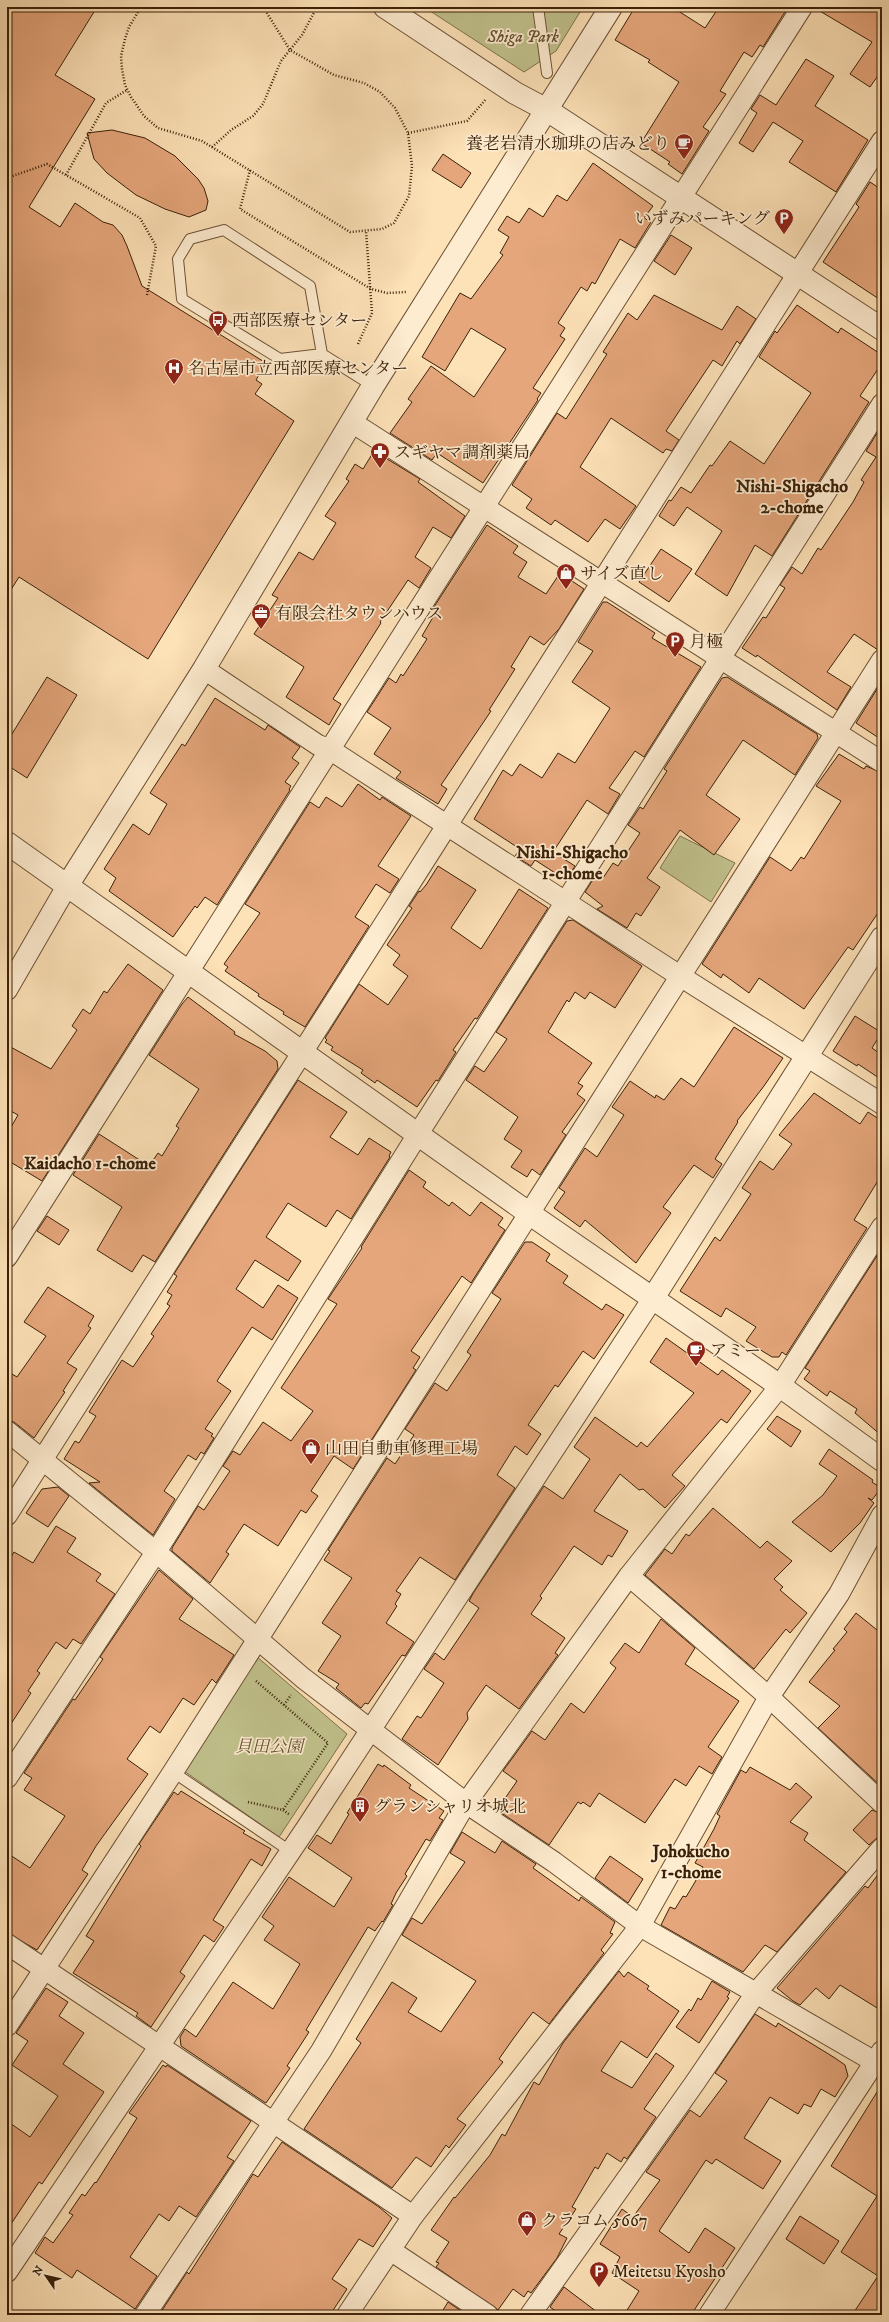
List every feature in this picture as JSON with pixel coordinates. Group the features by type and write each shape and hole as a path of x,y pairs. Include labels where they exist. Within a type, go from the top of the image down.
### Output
{"street":[{"path":"384,7 515,93 547,110 882,329"},
{"path":"7,990 67,886 204,669 353,423 373,386 611,7"},
{"path":"7,1257 328,749 802,7"},
{"path":"7,1515 303,1054 446,825 882,141"},
{"path":"7,1778 156,1552 418,1134 882,404"},
{"path":"353,423 882,762"},
{"path":"7,2026 173,1772 256,1639 530,1214 882,660"},
{"path":"204,669 318,745 328,749 567,901 680,976 882,1104"},
{"path":"7,843 303,1054 530,1214 780,1386 882,1460"},
{"path":"7,2272 370,1730 653,1298 882,938"},
{"path":"145,2315 320,2051 466,1803 629,1576 780,1386 882,1227"},
{"path":"7,1431 156,1552 256,1639 370,1730 466,1803 554,1862 640,1926 756,1993 880,2060 709,2315"},
{"path":"347,2315 412,2216 640,1926 769,1696 839,1594 882,1515"},
{"path":"629,1576 769,1696 882,1803"},
{"path":"530,2315 694,2084 756,1993 882,1848"},
{"path":"7,1944 412,2216"},
{"path":"390,2250 488,2315"}],"lane":[{"path":"538,7 547,72"},
{"path":"322,354 310,286 224,230 190,239 178,258 182,299 280,359 322,354 373,386"},
{"path":"173,1772 290,1851"}],"path":[{"path":"141,7 129,27 121,56 127,90 144,116 158,128 202,141 350,232 382,229 394,223 410,196 412,166 408,133 395,108 380,92 364,84 334,75 290,50 265,10 260,7"},
{"path":"212,147 231,130 253,116 263,104 281,62 317,7"},
{"path":"66,174 106,103 127,90"},
{"path":"408,133 467,121 486,99"},
{"path":"7,178 47,164 140,218 156,246 147,295"},
{"path":"250,170 240,209 371,289 386,294 409,292"},
{"path":"358,344 372,313 366,231"},
{"path":"252,1687 256,1680 328,1743 283,1810"},
{"path":"241,1800 283,1810 307,1826"}],"green space":[{"name":"Shiga Park","path":"424,7 583,7 556,51 524,72"},
{"path":"680,836 735,863 711,902 660,868"},
{"name":"貝田公園","path":"256,1656 347,1734 279,1837 184,1771"}],"building":[{"name":"名古屋市立西部医療センター","path":"7,7 97,7 55,75 95,99 29,207 60,227 75,203 103,222 113,225 122,235 142,286 266,363 256,380 262,384 255,394 294,421 148,659 19,577 7,596"},
{"path":"635,7 672,7 705,28 719,7 788,7 763,47 760,45 752,57 744,52 720,91 726,94 703,127 709,131 682,174 668,164 670,162 641,143 679,82 648,62 650,60 615,40"},
{"path":"813,7 882,7 882,70 870,87 850,74 872,42"},
{"path":"806,59 834,76 815,106 868,140 836,192 789,162 803,141 773,122 753,152 739,143 757,113 751,109 760,95 776,105"},
{"path":"112,130 145,138 175,156 198,179 204,188 208,201 206,210 189,217 165,209 136,195 107,173 94,159 87,133"},
{"path":"443,154 471,173 461,188 432,170"},
{"path":"593,163 653,206 644,218 651,222 635,248 620,239 595,284 592,282 587,291 581,287 558,323 565,328 560,336 565,339 533,388 541,393 537,399 538,400 483,483 437,453 432,460 390,433 412,402 408,399 431,366 474,397 506,349 471,328 445,371 422,357 460,293 471,299 503,255 500,253 509,237 498,230 507,216 519,223 529,208 543,217 557,195 567,201"},
{"path":"870,182 882,190 882,301 823,262 859,207 856,204"},
{"path":"671,235 692,248 675,275 654,261"},
{"path":"654,295 722,330 737,306 756,319 740,344 737,341 722,366 713,360 666,431 679,440 672,451 666,449 663,453 611,418 580,467 636,506 620,529 605,519 588,542 555,520 551,525 526,508 532,499 512,485 557,413 566,419 607,354 603,352 628,313 637,320"},
{"path":"797,305 838,333 841,328 882,355 882,363 860,396 869,402 772,556 755,545 727,596 695,574 722,531 687,507 674,526 659,516 669,500 671,501 681,487 691,493 710,465 712,466 730,441 764,464 811,393 759,357 775,331 777,333"},
{"path":"882,425 882,649 878,650 854,634 827,672 851,687 837,710 757,655 756,657 742,648 763,617 766,618 785,588 780,585 792,567 802,574 818,548 821,550 853,502 864,482 861,480 876,457 866,451"},
{"path":"374,451 420,479 418,482 465,516 451,538 433,527 415,557 431,568 419,588 408,580 380,622 381,623 333,699 341,704 329,725 286,697 304,667 254,634 278,598 272,595 299,552 313,560 336,523 325,516 349,481 346,479 355,464 363,469"},
{"path":"487,525 518,546 513,553 527,562 518,577 546,594 560,573 584,589 559,629 544,645 530,636 511,667 515,669 489,710 491,711 441,785 447,789 438,804 396,778 401,772 374,754 391,728 367,712 389,678 396,683 401,674 403,676 427,639 422,636 436,612 432,610"},
{"path":"661,549 692,569 669,602 639,582"},
{"path":"603,602 607,602 655,633 652,638 701,667 644,757 635,751 609,788 620,794 608,814 587,800 553,852 575,866 566,880 535,860 531,866 515,856 520,849 474,819 503,770 512,776 520,764 542,778 558,753 575,763 609,710 610,708 572,682 593,651 578,642"},
{"path":"47,677 77,695 27,778 7,765 7,742"},
{"path":"727,677 817,734 818,738 795,775 743,740 706,795 740,819 714,855 680,830 647,878 660,887 641,916 636,913 627,928 597,909 603,906 585,892 594,878 598,875 603,878 613,863 618,866 640,833 628,825 640,807 643,809 667,771 664,769 722,678"},
{"path":"882,681 882,740 856,723"},
{"path":"215,698 265,730 268,725 300,747 292,758 299,763 285,782 291,786 289,789 290,790 217,905 205,897 197,908 195,906 173,937 109,891 116,878 104,869 133,824 149,835 167,804 150,793 182,744 185,746"},
{"path":"839,754 864,769 866,766 882,773 882,907 853,950 848,947 804,1009 759,978 749,993 723,974 721,978 702,964 770,857 791,871 801,857 804,859 841,801 816,786"},
{"path":"358,784 380,800 382,797 411,816 378,866 399,879 390,893 376,884 355,917 369,926 305,1027 283,1014 284,1012 258,996 259,994 225,971 228,967 224,964 260,913 245,904 310,802 319,808 326,797 342,807"},
{"path":"438,866 476,890 451,928 481,949 519,889 548,908 477,1019 475,1018 453,1050 456,1052 438,1081 436,1080 417,1107 377,1080 375,1083 361,1073 363,1070 331,1050 333,1047 325,1042 327,1040 325,1038 359,984 388,1005 408,976 393,965 400,955 387,945 412,908 409,906 419,891 420,892 426,885"},
{"path":"573,920 642,966 615,1008 590,992 585,999 575,992 569,1002 567,1000 548,1032 592,1063 578,1083 583,1086 577,1094 585,1100 562,1132 566,1135 540,1175 532,1169 527,1177 511,1167 522,1151 504,1139 518,1117 466,1080 475,1066 484,1072 507,1039 496,1032 567,921"},
{"path":"128,964 163,990 42,1181 7,1160 7,1134 18,1115 7,1109 7,1045 51,1069 77,1030 72,1026 83,1009 90,1014 104,991 107,993"},
{"path":"188,997 235,1032 234,1034 265,1051 277,1061 278,1069 155,1262 143,1255 132,1272 97,1250 122,1207 73,1175 99,1134 149,1166 158,1153 162,1156 179,1128 176,1126 199,1089 149,1055"},
{"path":"855,1016 879,1031 877,1034 880,1035 872,1048 882,1055 882,1080 858,1064 857,1066 833,1051"},
{"path":"734,1027 783,1058 737,1121 738,1122 715,1159 722,1164 713,1178 694,1165 663,1207 671,1213 636,1263 585,1220 580,1227 554,1208 565,1192 559,1188 585,1148 597,1157 624,1115 612,1107 630,1081 655,1098 656,1095 664,1100 681,1078 694,1087"},
{"path":"298,1080 347,1112 330,1137 358,1155 369,1138 391,1152 390,1157 351,1219 337,1210 326,1227 288,1203 266,1237 301,1261 288,1281 255,1260 236,1289 263,1308 278,1285 298,1298 272,1340 252,1327 217,1381 231,1391 205,1429 213,1434 211,1436 214,1438 204,1454 201,1452 196,1460 188,1455 164,1491 175,1499 153,1535 89,1483 100,1482 64,1459 75,1441 79,1443 96,1416 89,1412 122,1360 133,1367 154,1336 151,1334 170,1306 167,1304 172,1295 167,1292 177,1276 174,1274"},
{"path":"814,1093 860,1124 868,1112 882,1121 882,1174 854,1220 867,1228 786,1355 782,1352 779,1357 772,1357 746,1341 756,1327 726,1308 721,1317 680,1291 715,1237 720,1241 751,1194 742,1188 760,1161 773,1170 792,1144 779,1135"},
{"path":"409,1170 426,1182 423,1187 449,1206 452,1202 470,1216 481,1202 503,1218 498,1225 505,1230 471,1283 462,1276 411,1351 420,1357 413,1368 416,1370 353,1469 334,1456 311,1491 318,1496 306,1513 301,1510 278,1546 244,1524 226,1552 229,1554 210,1583 172,1551 172,1548 198,1506 204,1510 230,1471 223,1466 233,1451 240,1455 263,1422 291,1441 313,1411 281,1388 337,1304 328,1299 362,1248 361,1247"},
{"path":"47,1216 69,1230 59,1245 37,1231"},
{"path":"525,1242 532,1242 550,1254 546,1261 568,1276 563,1283 602,1310 606,1304 624,1315 594,1359 583,1351 558,1387 555,1385 528,1425 541,1434 527,1455 515,1446 497,1475 515,1488 455,1580 420,1557 396,1591 401,1594 395,1604 397,1606 386,1623 414,1642 405,1656 402,1655 368,1704 365,1703 361,1708 336,1688 339,1684 318,1671 341,1636 322,1623 352,1578 324,1560 330,1551 328,1550 387,1458 395,1464 414,1435 405,1429 435,1383 447,1391 471,1355 467,1352 501,1299 492,1293"},
{"path":"882,1248 882,1436 855,1413 857,1409 830,1391 827,1396 804,1379 810,1371 805,1368"},
{"path":"48,1287 94,1316 88,1326 91,1328 67,1363 77,1369 63,1391 65,1392 34,1438 14,1422 7,1420 7,1371 17,1377 46,1336 24,1322"},
{"path":"666,1338 718,1375 722,1370 751,1391 727,1423 721,1419 672,1475 685,1486 665,1508 643,1489 639,1490 620,1474 594,1511 628,1531 612,1557 608,1555 602,1565 574,1546 540,1596 542,1598 531,1614 565,1638 555,1653 558,1655 519,1709 486,1685 467,1713 468,1719 438,1765 402,1739 417,1716 421,1718 444,1683 424,1669 435,1653 444,1660 479,1608 469,1601 544,1486 563,1499 590,1459 574,1447 595,1417 637,1447 641,1442 647,1447 694,1393 650,1362"},
{"path":"777,1416 801,1431 791,1447 767,1429"},
{"path":"829,1449 873,1480 872,1482 881,1488 872,1500 868,1498 874,1503 860,1523 831,1552 792,1522 823,1495 837,1476 819,1464"},
{"path":"58,1487 69,1496 48,1527 26,1513 42,1489"},
{"path":"713,1508 760,1548 767,1541 792,1561 774,1579 783,1587 780,1590 807,1613 790,1633 786,1629 754,1669 645,1575 665,1549 672,1554 686,1534 689,1536"},
{"path":"56,1526 76,1538 67,1552 101,1574 96,1581 115,1594 81,1644 73,1639 66,1649 56,1642 37,1671 40,1673 28,1691 31,1693 7,1730 7,1564 14,1552 33,1563"},
{"path":"159,1570 193,1599 179,1619 234,1655 216,1683 212,1679 194,1705 183,1698 160,1733 150,1726 127,1759 148,1774 96,1846 82,1870 88,1874 37,1950 7,1933 7,1853 30,1868 65,1816 24,1790 32,1778 24,1773 73,1699 75,1700 103,1659 100,1657"},
{"path":"856,1613 882,1634 882,1787 818,1728 840,1706 809,1682 835,1650 833,1649 847,1632 844,1629"},
{"path":"661,1619 695,1648 685,1664 739,1701 708,1747 722,1757 712,1774 699,1766 686,1786 675,1779 645,1823 599,1793 590,1807 583,1802 581,1804 578,1802 549,1845 497,1810 517,1781 503,1771 532,1731 545,1740 571,1703 584,1713 616,1668 610,1663 625,1643 639,1653"},
{"path":"378,1764 383,1767 384,1765 411,1785 409,1788 444,1811 439,1818 443,1820 430,1841 426,1839 405,1874 407,1876 396,1893 391,1904 393,1905 383,1922 382,1921 375,1931 368,1927 306,2030 309,2032 287,2066 290,2068 266,2103 181,2046 180,2037 185,2029 196,2037 233,1982 273,2009 300,1964 264,1940 274,1926 262,1917 289,1877 334,1907 352,1878 308,1848 317,1835 331,1844 349,1814 347,1813"},
{"path":"750,1767 790,1790 796,1783 812,1797 790,1822 808,1833 804,1840 846,1872 777,1952 765,1945 743,1972 661,1925 670,1907 675,1909 683,1896 686,1897 695,1882 703,1867 695,1863 720,1816 717,1814 741,1770 746,1773"},
{"path":"181,1791 245,1831 243,1833 271,1849 262,1866 251,1859 213,1920 224,1927 214,1942 204,1935 180,1972 185,1976 151,2027 136,2016 138,2013 73,1973 94,1941 86,1936 141,1846 139,1844 174,1792 178,1795"},
{"path":"872,1810 882,1814 882,1837 878,1837 869,1845 853,1830"},
{"path":"462,1832 495,1853 502,1841 536,1864 533,1868 579,1901 581,1897 615,1922 610,1933 613,1934 601,1950 604,1953 549,2024 533,2012 499,2059 503,2062 457,2119 466,2125 449,2148 446,2145 431,2167 416,2157 392,2188 304,2129 361,2043 356,2039 392,1982 417,1998 408,2012 441,2032 476,1981 402,1935 412,1918 422,1924 465,1862 450,1853"},
{"path":"610,1856 643,1879 628,1903 595,1878"},
{"path":"882,1869 882,2011 840,1985 829,1999 816,1988 800,2005 793,2001 777,1988 865,1886 868,1888"},
{"path":"619,1971 624,1977 628,1972 649,1986 647,1989 679,2011 647,2058 621,2041 601,2071 632,2088 656,2053 674,2066 644,2109 656,2117 627,2159 624,2157 621,2162 607,2153 598,2169 595,2167 572,2207 576,2209 559,2234 567,2238 557,2258 531,2293 528,2291 524,2297 513,2289 498,2310 436,2267 439,2263 436,2262 449,2242 431,2230 454,2197 455,2198 490,2155 502,2134 505,2136 534,2082 539,2085 563,2043"},
{"path":"712,1981 730,1992 727,1997 729,1998 699,2043 676,2027 689,2009 691,2011 698,1998 701,2000"},
{"path":"46,1988 68,2002 59,2016 84,2033 63,2064 104,2092 42,2184 39,2182 7,2230 7,2121 30,2137 58,2096 12,2065 28,2041 16,2033"},
{"path":"755,2014 776,2027 778,2023 835,2058 845,2065 848,2076 835,2097 821,2089 811,2107 804,2104 798,2114 770,2097 744,2138 781,2161 763,2189 716,2159 712,2164 706,2160 659,2231 689,2253 705,2228 735,2248 691,2315 624,2315 639,2291 612,2273 620,2257 600,2244 622,2209 633,2217 660,2180 646,2172 690,2110 700,2117 727,2081 715,2073"},
{"path":"163,2065 166,2067 167,2065 251,2121 227,2157 234,2161 196,2217 179,2206 169,2221 159,2214 130,2257 157,2276 135,2309 77,2270 72,2278 35,2253 45,2237 53,2243 73,2215 69,2213 82,2194 85,2196 95,2182 96,2183 137,2118 129,2113"},
{"path":"882,2084 882,2315 852,2315 878,2276 841,2252 877,2196 831,2166"},
{"path":"282,2142 379,2207 392,2218 373,2247 359,2239 332,2279 347,2289 330,2315 159,2315 187,2272 189,2274 253,2174 258,2177"},
{"path":"800,2216 839,2241 824,2264 786,2239"},
{"path":"564,2287 601,2315 561,2315 550,2307"},
{"path":"448,2302 467,2315 440,2315"}],"place":[{"name":"養老岩清水珈琲の店みどり","path":"684,160"},
{"name":"いずみパーキング","path":"784,235"},
{"name":"西部医療センター","path":"218,337"},
{"name":"名古屋市立西部医療センター","path":"174,385"},
{"name":"スギヤマ調剤薬局","path":"380,469"},
{"name":"サイズ直し","path":"566,590"},
{"name":"有限会社タウンハウス","path":"261,630"},
{"name":"月極","path":"675,658"},
{"name":"アミー","path":"696,1367"},
{"name":"山田自動車修理工場","path":"311,1465"},
{"name":"グランシャリオ城北","path":"360,1823"},
{"name":"クラコム 5667","path":"527,2237"},
{"name":"Meitetsu Kyosho","path":"599,2288"}],"district":[{"name":"Nishi-Shigacho 2-chome","path":"792,496"},
{"name":"Nishi-Shigacho 1-chome","path":"572,862"},
{"name":"Kaidacho 1-chome","path":"90,1163"},
{"name":"Johokucho 1-chome","path":"691,1861"}]}
